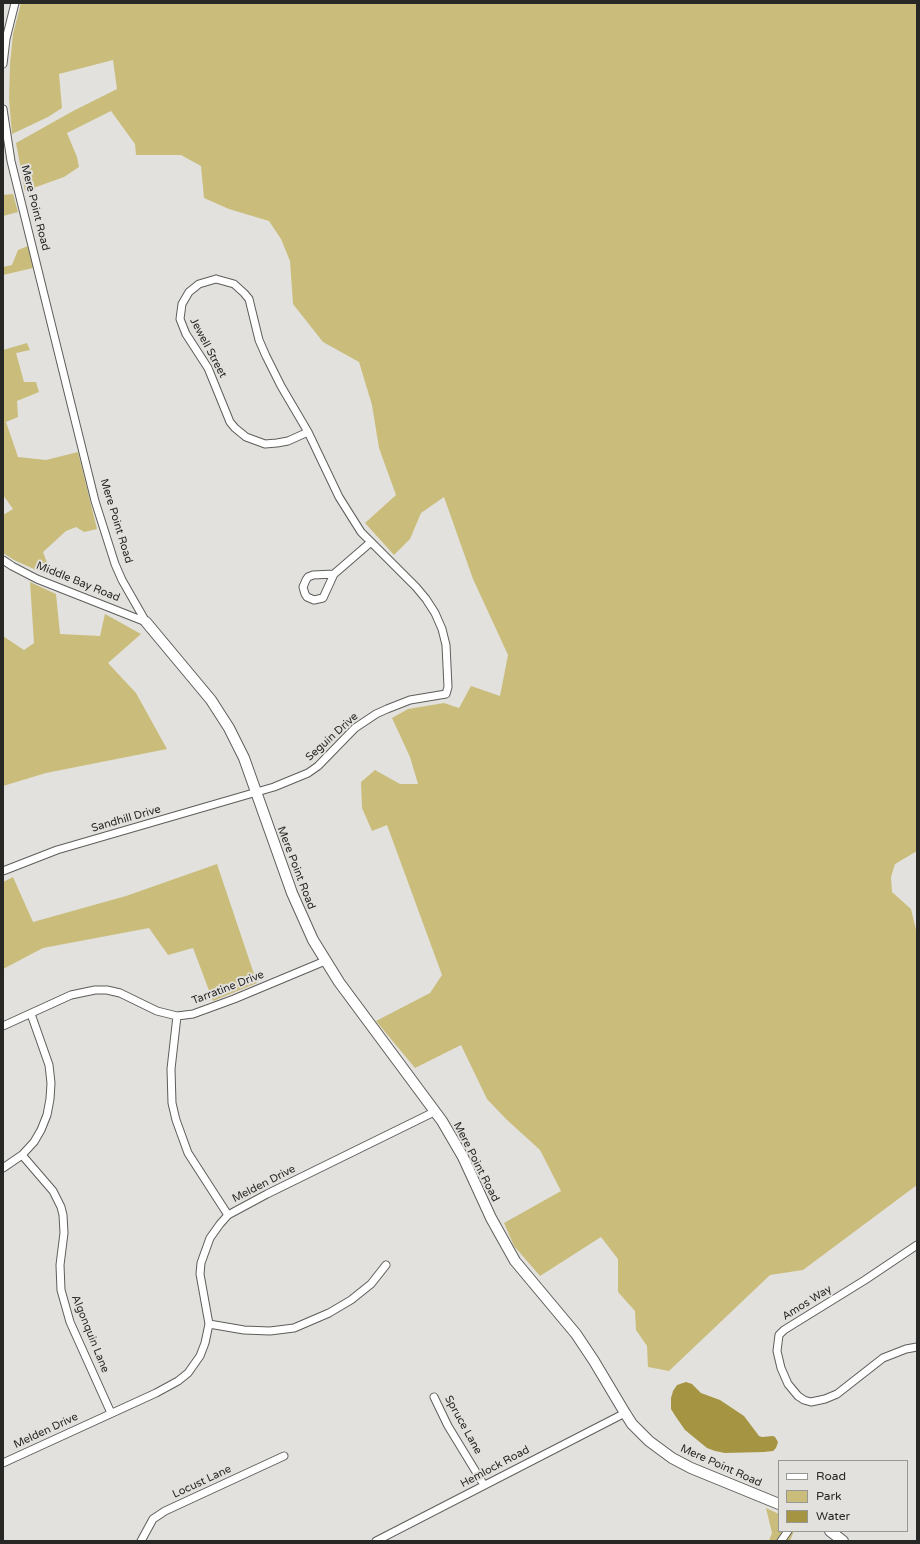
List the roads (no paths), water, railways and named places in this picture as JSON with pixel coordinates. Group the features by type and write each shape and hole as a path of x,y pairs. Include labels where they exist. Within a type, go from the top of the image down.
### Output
{"street":[{"path":"3,64 6,39 15,3"},
{"name":"Mere Point Road","path":"3,109 13,168 95,501 115,564 122,580 146,622 191,675 221,714 239,748 257,793 298,909 325,960 339,982 442,1121 463,1157 496,1228 515,1261 576,1334 632,1424 649,1441 672,1458 716,1479 778,1504"},
{"name":"Jewell Street","path":"308,432 288,441 277,444 265,444 246,437 230,422 208,368 182,327 180,319 182,304 185,297 194,287 204,282 222,280 234,284 248,299 259,340 266,356 281,386 308,432 339,497 362,532 416,587 437,617 446,645 448,686 446,694"},
{"path":"334,574 313,576 308,578 304,587 305,594 314,600 323,598 334,574 371,542"},
{"name":"Middle Bay Road","path":"3,560 37,579 146,622"},
{"name":"Seguin Drive","path":"257,793 274,788 308,773 328,757 355,728 387,708 410,700 446,694"},
{"name":"Sandhill Drive","path":"3,871 57,850 257,793"},
{"name":"Tarratine Drive","path":"3,1026 71,995 95,990 107,990 120,993 157,1011 177,1016 193,1014 234,999 325,960"},
{"path":"3,1168 22,1155 34,1142 47,1115 50,1099 52,1083 49,1065 31,1014"},
{"path":"177,1016 170,1069 172,1103 176,1120 188,1153 228,1214"},
{"name":"Melden Drive","path":"3,1463 167,1388 188,1373 200,1356 205,1343 209,1324 200,1274 201,1263 210,1238 228,1214 434,1112"},
{"name":"Algonquin Lane","path":"22,1155 53,1191 63,1215 64,1233 60,1265 61,1290 70,1322 111,1413"},
{"name":"Amos Way","path":"917,1245 865,1280 784,1330 779,1335 777,1351 781,1368 788,1384 798,1396 811,1402 825,1400 837,1394 883,1358 906,1349 917,1347"},
{"path":"209,1324 250,1331 270,1331 294,1328 329,1313 351,1300 371,1284 386,1265"},
{"name":"Spruce Lane","path":"434,1397 448,1426 484,1485"},
{"name":"Hemlock Road","path":"376,1541 428,1516 484,1485 625,1413"},
{"name":"Locust Lane","path":"141,1541 145,1531 153,1519 165,1511 284,1456"},
{"path":"781,1541 787,1532"},
{"path":"831,1532 843,1541"}],"water":[{"path":"686,1382 692,1384 701,1393 720,1400 744,1416 759,1436 775,1437 778,1442 776,1448 773,1451 764,1452 725,1453 707,1448 685,1430 671,1409 671,1398 673,1391 677,1385"}]}
